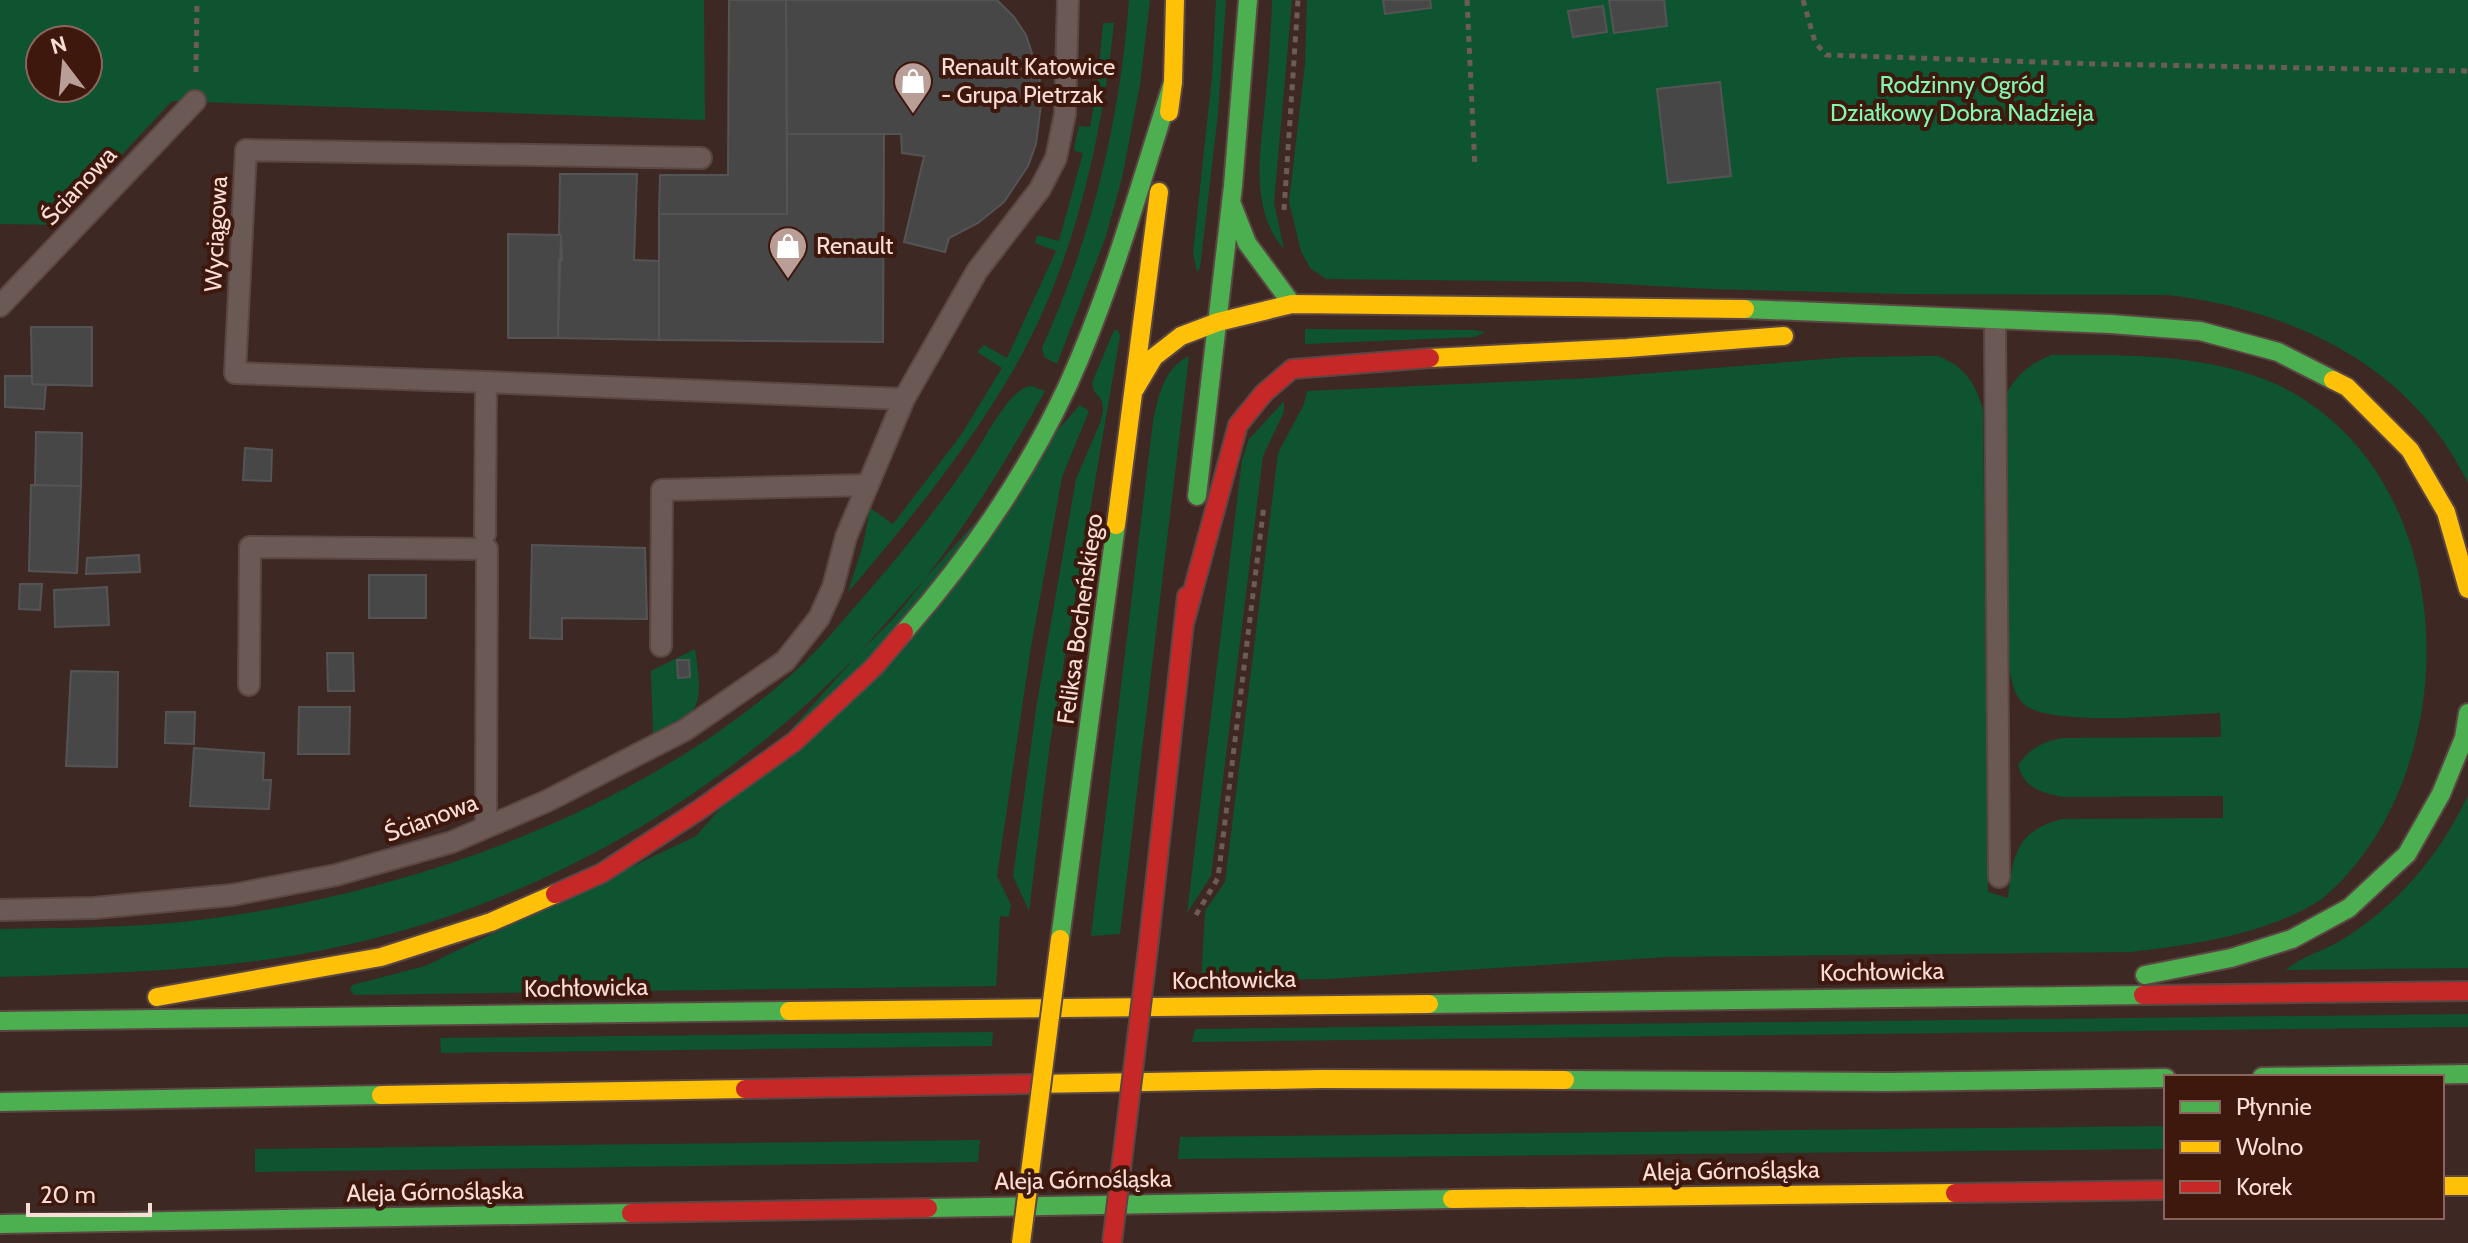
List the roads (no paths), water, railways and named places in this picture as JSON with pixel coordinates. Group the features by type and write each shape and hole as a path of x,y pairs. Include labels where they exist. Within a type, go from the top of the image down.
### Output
{"main road":[{"name":"Feliksa Bocheńskiego","path":"1021,1243 1135,389 1173,82 1175,0"},
{"path":"1112,1243 1244,88 1248,0"},
{"path":"29,1020 381,957 491,922 602,873 699,810 794,742 874,667 939,593 1013,486 1067,387 1103,300 1173,82"},
{"path":"1231,202 1247,243 1292,304"},
{"path":"1135,389 1155,355 1181,336 1292,304 1793,310 2111,324 2200,331 2278,352 2347,387 2410,450 2446,512 2468,589"},
{"path":"1842,331 2111,324"},
{"path":"1184,624 1238,425 1264,393 1292,369 1796,335"},
{"path":"2028,997 2231,958 2292,939 2349,908 2407,854 2441,794 2464,738 2468,713"},
{"name":"Kochłowicka","path":"0,1021 2468,991"},
{"path":"2399,1075 2468,1074"},
{"path":"0,1102 1321,1079 1888,1082 2164,1078"},
{"path":"2444,1186 2468,1186"},
{"name":"Aleja Górnośląska","path":"0,1224 1292,1201 2164,1190"}],"lane":[{"name":"Ścianowa","path":"0,910 94,908 232,895 336,875 452,842 547,801 685,730 785,661 819,618 833,587 846,537 904,399 977,271 1040,189 1056,158 1065,114 1068,0"},
{"name":"Ścianowa","path":"0,306 195,101"},
{"name":"Wyciągowa","path":"486,382 235,373 246,150 701,158"},
{"path":"1995,326 1999,877"},
{"path":"485,534 486,382 904,399"},
{"path":"661,646 662,490 868,485"},
{"path":"249,685 250,547 487,549 486,826"}],"place":[{"name":"Renault Katowice - Grupa Pietrzak","path":"913,115"},
{"name":"Renault","path":"788,280"}],"park label":[{"name":"Rodzinny Ogród Działkowy Dobra Nadzieja","path":"1962,99"}]}
